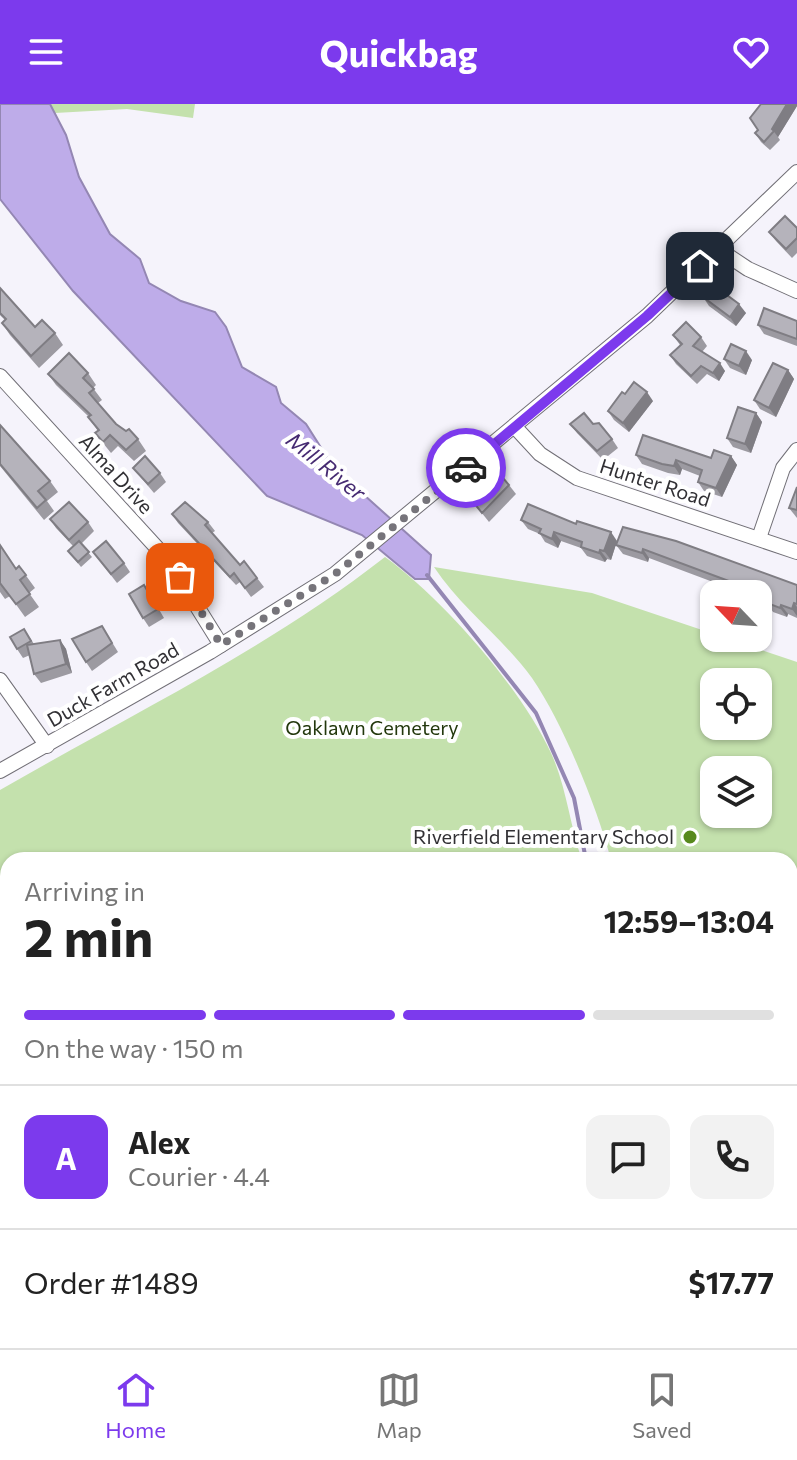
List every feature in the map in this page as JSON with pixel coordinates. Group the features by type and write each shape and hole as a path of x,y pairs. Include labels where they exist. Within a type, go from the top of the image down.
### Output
{"street":[{"name":"Duck Farm Road","path":"0,771 305,595 355,558 647,316 797,172"},
{"path":"718,249 748,269 797,291"},
{"name":"Alma Drive","path":"0,376 168,560 221,645"},
{"name":"Hunter Road","path":"515,427 540,454 577,478 797,552"},
{"path":"759,538 783,468 797,450"},
{"path":"0,680 47,746"}],"green space":[{"path":"50,104 195,104 193,118 127,109 55,113"},
{"name":"Oaklawn Cemetery","path":"385,557 455,620 501,673 538,728 556,765 580,852 0,852 0,790 245,652 340,591"},
{"name":"Riverfield Elementary School","path":"434,567 592,593 700,629 700,652 767,652 797,662 797,852 608,852 578,766 555,718 532,678 469,610"}],"water":[{"path":"0,104 50,104 66,135 79,177 110,234 140,259 149,283 181,301 215,312 226,327 242,367 276,387 281,403 306,424 334,468 431,555 429,579 415,579 362,535 267,496 73,291 0,199"}],"building":[{"path":"761,104 787,104 772,129 774,131 764,142 755,133 758,130 750,118"},
{"path":"785,216 797,228 797,238 786,249 769,232"},
{"path":"712,284 739,304 730,317 703,297"},
{"path":"0,288 35,327 42,320 55,333 31,356 2,323 6,319 0,313"},
{"path":"764,308 797,321 797,339 758,325"},
{"path":"686,322 701,337 693,346 720,363 713,373 701,366 691,376 670,355 682,344 673,335"},
{"path":"731,344 746,351 739,366 724,359"},
{"path":"69,353 88,373 83,378 94,389 89,393 116,424 126,431 129,429 138,439 126,450 110,435 103,442 95,433 99,430 88,417 91,415 48,374"},
{"path":"773,363 788,370 769,408 754,400"},
{"path":"634,382 647,392 623,423 608,411"},
{"path":"738,407 756,413 745,444 727,438"},
{"path":"584,413 593,424 599,423 612,439 597,451 570,424"},
{"path":"0,425 50,481 38,491 46,500 37,508 0,464"},
{"path":"643,435 711,458 714,450 731,456 716,488 698,482 702,470 676,460 674,466 636,455"},
{"path":"145,456 160,473 148,484 133,468"},
{"path":"498,472 509,485 482,513 470,498"},
{"path":"797,487 797,510 789,508"},
{"path":"69,502 88,522 69,540 50,519"},
{"path":"185,502 208,522 205,525 240,565 244,561 257,578 245,588 234,573 230,577 172,514"},
{"path":"528,504 576,524 577,521 611,532 604,551 600,550 599,553 581,547 582,542 554,532 552,539 539,533 541,529 521,520"},
{"path":"623,527 676,541 797,585 797,604 794,603 792,609 772,605 772,580 726,580 643,549 642,553 616,545"},
{"path":"79,541 89,552 78,562 68,551"},
{"path":"106,541 124,563 111,574 93,552"},
{"path":"0,545 16,569 19,566 26,575 20,580 30,594 16,604 0,583"},
{"path":"144,585 158,609 143,618 129,594"},
{"path":"102,626 112,643 86,662 72,639"},
{"path":"24,629 31,641 17,649 10,637"},
{"path":"60,640 66,664 34,674 27,645"}],"waterway":[{"name":"Mill River","path":"427,575 536,713 574,798 584,852"}],"way so far":[{"path":"180,577 221,645 335,574 466,468"}],"place":[{"name":"Riverfield Elementary School","path":"690,837"}],"route":[{"path":"466,468 647,316 700,266"}]}
